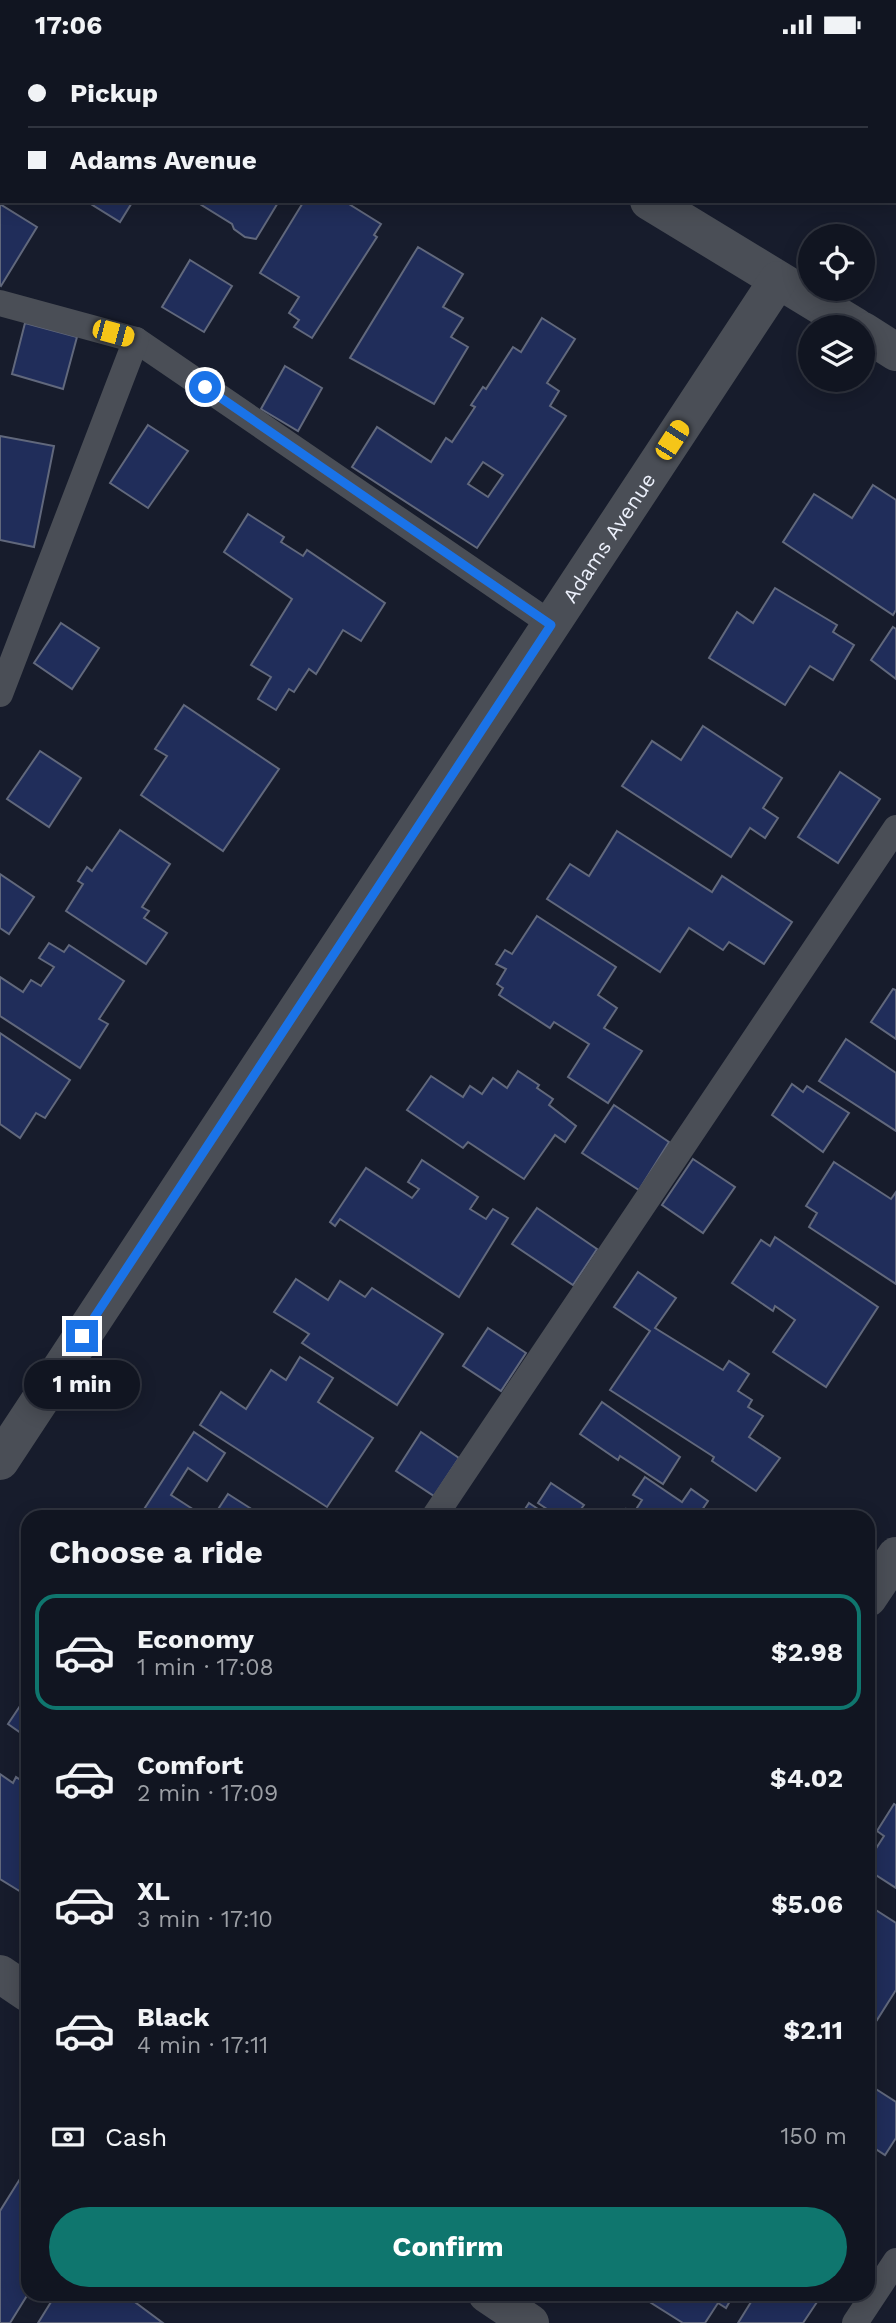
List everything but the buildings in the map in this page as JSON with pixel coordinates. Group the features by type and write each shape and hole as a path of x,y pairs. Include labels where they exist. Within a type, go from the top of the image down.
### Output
{"street":[{"path":"652,203 836,315"},
{"name":"Adams Avenue","path":"2,1453 778,280"},
{"path":"875,339 896,352"},
{"path":"875,1588 896,1556"},
{"path":"0,1974 21,1988"},
{"path":"497,2301 530,2323"}],"lane":[{"path":"0,303 136,339 551,625"},
{"path":"0,694 136,339"},
{"path":"439,1510 896,828"},
{"path":"875,2293 896,2261"},
{"path":"855,2323 870,2301"}],"route":[{"path":"82,1336 551,625 205,387"}]}
